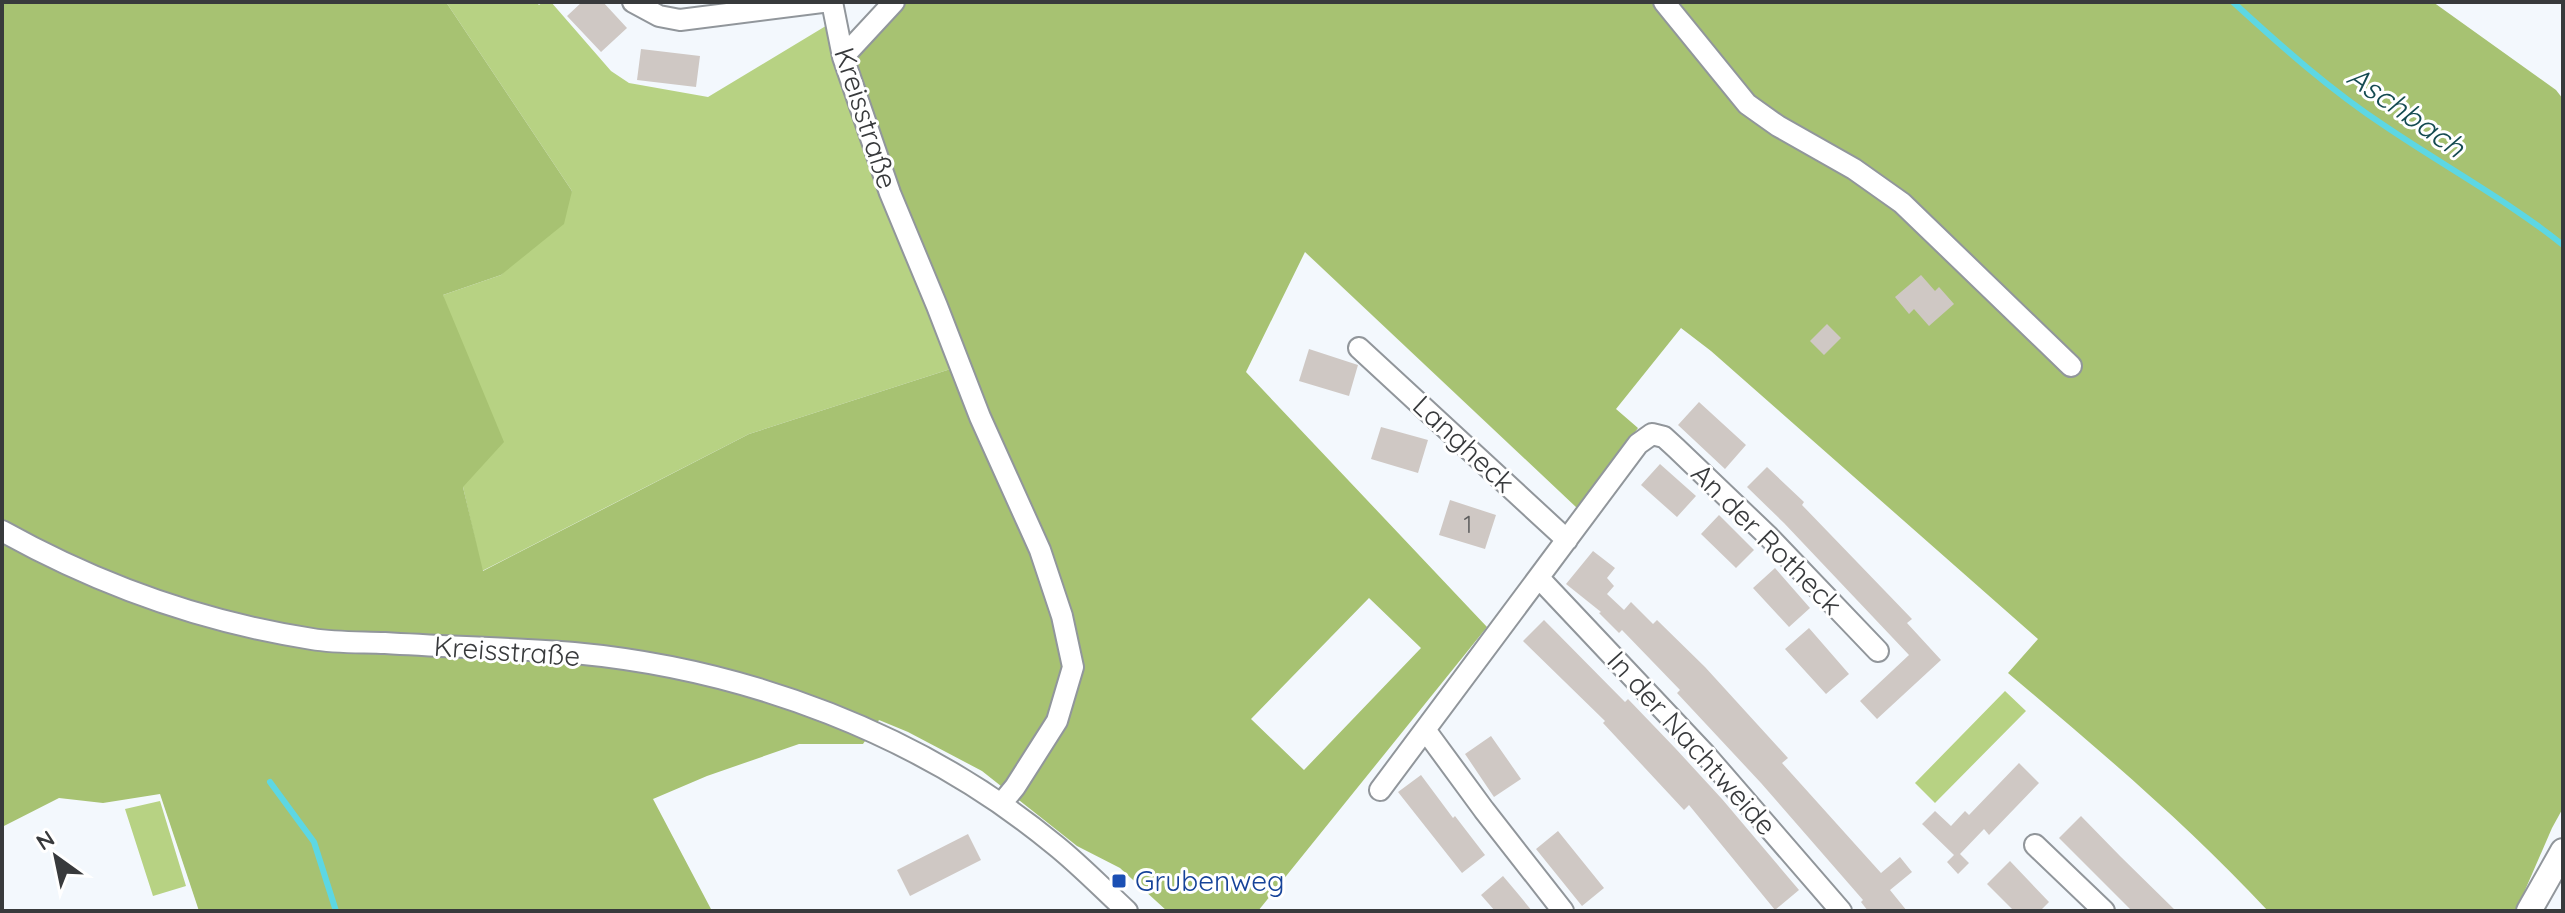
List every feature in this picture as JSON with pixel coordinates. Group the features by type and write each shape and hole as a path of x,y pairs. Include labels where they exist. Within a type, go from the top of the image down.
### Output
{"main road":[{"path":"2529,911 2563,851"}],"street":[{"path":"633,2 659,16 680,20 822,2"},
{"name":"Kreisstraße","path":"832,2 843,57 890,193 980,417 1040,550 1062,616 1073,667 1057,721 1001,804"},
{"path":"843,57 894,2"},
{"path":"1664,2 1747,104 1788,132 1854,169 1902,203 2071,366"},
{"name":"Langheck","path":"1359,348 1567,540"},
{"name":"An der Rotheck","path":"1567,540 1638,444 1652,434 1664,437 1769,537 1878,651"},
{"name":"Kreisstraße","path":"2,531 75,570 162,604 226,622 314,640 576,653 752,686 830,712 908,748 1001,804 1056,845 1127,911"},
{"path":"1380,790 1567,540"},
{"name":"In der Nachtweide","path":"1539,578 1705,754 1841,911"},
{"path":"1426,731 1563,911"},
{"path":"2035,845 2104,911"}],"green space":[{"path":"2,2 446,2 572,191 564,224 501,275 443,295 504,442 463,487 483,571 749,434 966,364 850,61 903,2 2433,2 2556,90 2563,99 2563,808 2516,911 2268,911 2174,818 2008,673 2038,639 1681,328 1616,409 1638,428 1577,508 1305,252 1246,372 1487,627 1258,911 1167,911 1120,868 1077,846 982,771 879,720 863,744 799,744 707,776 653,799 712,911 199,911 160,794 103,803 59,798 2,827","holes":["1369,598 1421,648 1304,770 1251,719"]},
{"path":"446,2 536,2 539,5 551,2 611,71 629,83 708,97 839,18 966,364 749,434 482,571 463,487 443,295 501,275 572,191"},
{"path":"2005,691 2026,711 1935,803 1915,783"},
{"path":"160,801 186,886 153,896 125,809"}],"building":[{"path":"582,2 603,2 627,28 601,52 567,16"},
{"path":"641,49 700,56 696,87 637,80"},
{"path":"1921,275 1935,291 1939,287 1954,304 1929,326 1914,309 1909,314 1895,297"},
{"path":"1827,324 1841,338 1824,355 1810,341"},
{"path":"1309,349 1358,365 1349,396 1299,381"},
{"path":"1699,402 1746,445 1725,469 1678,425"},
{"path":"1381,427 1428,440 1418,473 1371,459"},
{"path":"1660,464 1696,496 1677,517 1641,485"},
{"path":"1767,467 1804,502 1802,505 1912,619 1907,623 1941,660 1877,719 1860,701 1909,655 1747,487"},
{"path":"1450,500 1496,515 1485,549 1439,535"},
{"path":"1719,515 1754,550 1736,568 1701,534"},
{"path":"1593,551 1615,568 1607,578 1614,586 1607,594 1624,610 1631,602 1653,624 1657,620 1705,667 1788,758 1782,763 1881,873 1900,857 1912,872 1890,890 1907,911 1868,911 1861,902 1863,900 1761,783 1677,693 1680,690 1622,630 1619,633 1601,612 1566,584"},
{"path":"1775,568 1810,608 1789,627 1753,588"},
{"path":"1544,620 1676,749 1799,890 1775,910 1689,805 1684,810 1603,723 1605,721 1523,641"},
{"path":"1809,628 1849,674 1826,694 1785,649"},
{"path":"1491,736 1521,779 1494,797 1465,754"},
{"path":"2019,763 2039,783 1989,835 1984,829 1960,854 1969,863 1958,874 1947,862 1954,855 1922,824 1935,811 1951,826 1965,811 1969,815"},
{"path":"1421,775 1485,855 1462,873 1398,792"},
{"path":"2081,816 2176,911 2132,911 2059,838"},
{"path":"1558,831 1604,888 1582,906 1536,849"},
{"path":"968,834 981,860 910,896 897,870"},
{"path":"2010,861 2049,902 2040,911 2014,911 1987,884"},
{"path":"1503,876 1532,911 1495,911 1481,895"}],"waterway":[{"name":"Aschbach","path":"2233,2 2345,98 2520,213 2563,245"},
{"path":"270,782 314,842 336,911"}],"place":[{"name":"Grubenweg","path":"1119,881"}]}
